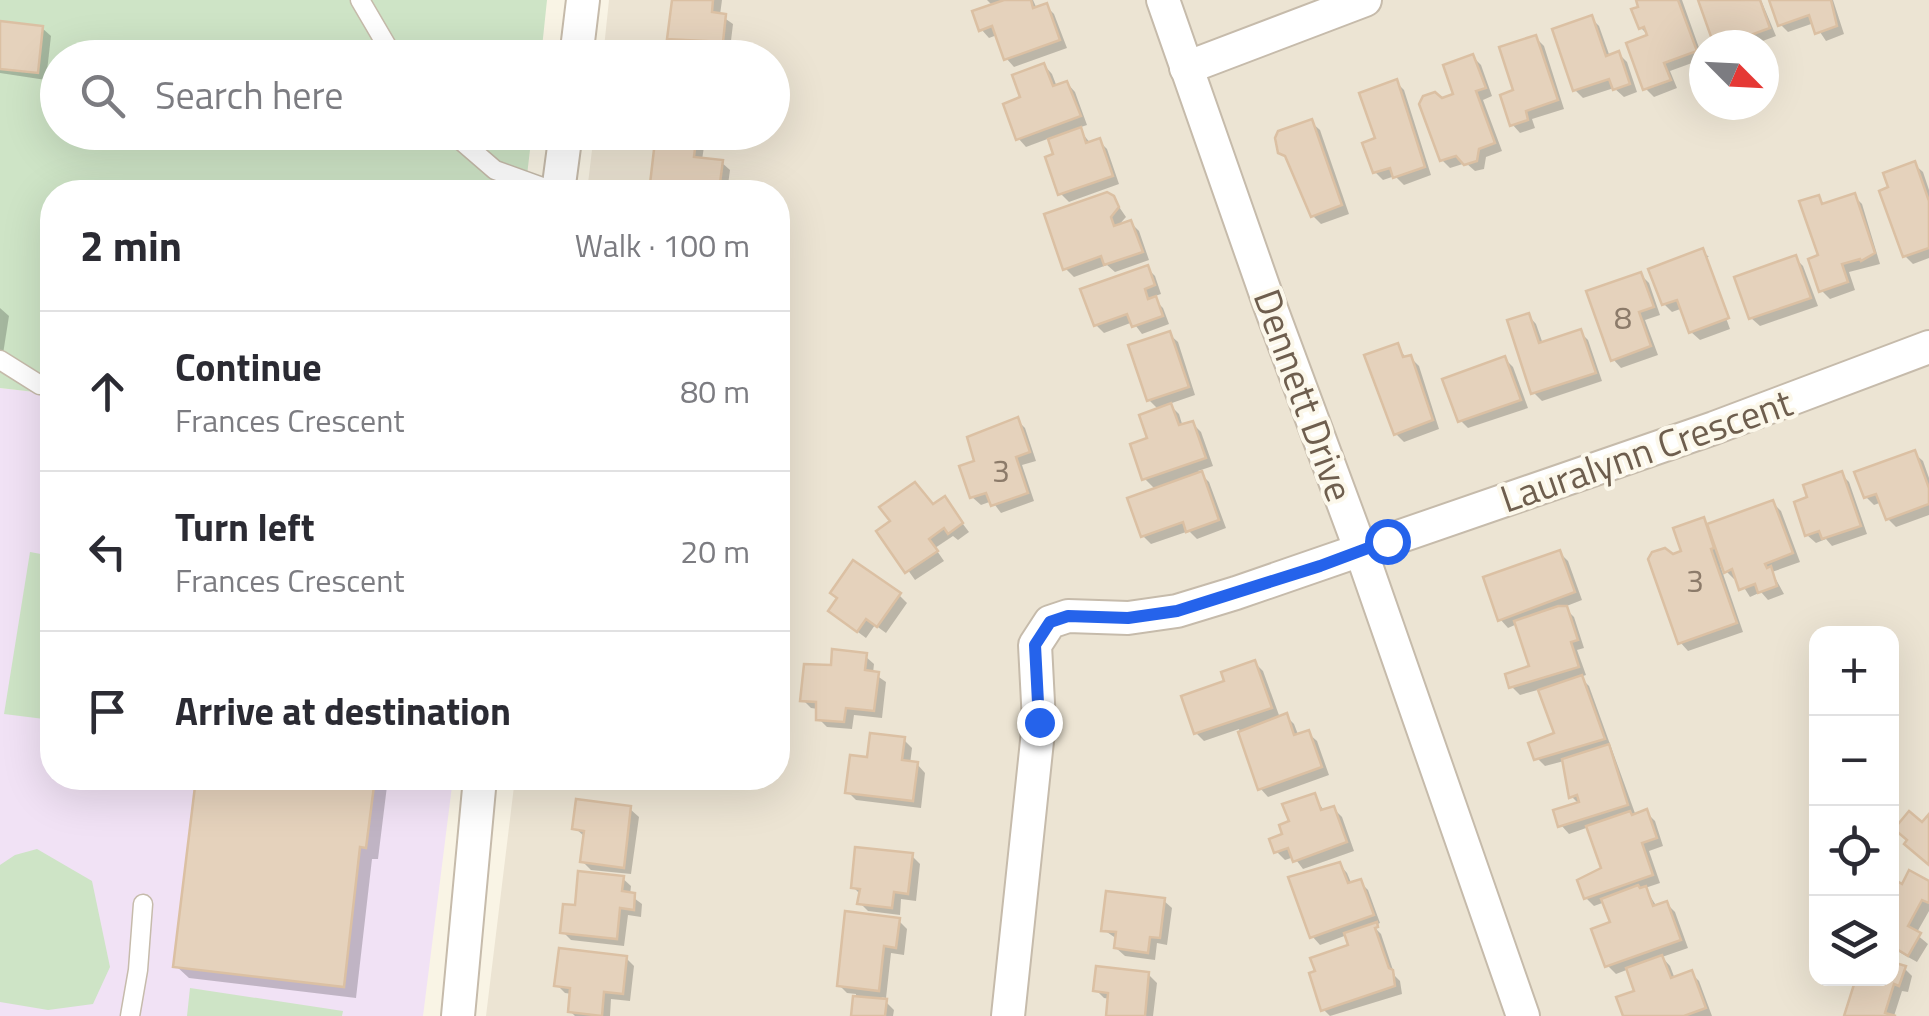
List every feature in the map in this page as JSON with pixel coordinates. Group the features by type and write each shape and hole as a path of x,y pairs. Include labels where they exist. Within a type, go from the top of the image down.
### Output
{"street":[{"path":"578,40 583,0"},
{"name":"Dennett Drive","path":"1163,0 1362,551 1522,1016"},
{"path":"1186,68 1365,0"},
{"path":"559,180 563,150"},
{"name":"Lauralynn Crescent","path":"1008,1016 1039,722 1035,645 1050,622 1068,616 1128,618 1177,611 1714,428 1929,346"},
{"path":"458,1016 479,790"}],"lane":[{"path":"360,0 383,40"},
{"path":"471,150 494,170 523,180"},
{"path":"0,360 40,385"},
{"path":"130,1016 143,904"}],"shaded area":[{"path":"609,0 1929,0 1929,1016 486,1016 514,790 790,790 790,180 588,180 592,150 790,150 790,40 605,40"},
{"path":"0,388 40,393 40,790 451,790 423,1016 0,1016"}],"green space":[{"path":"0,0 547,0 543,40 40,40 40,150 530,150 526,180 40,180 40,393 0,388"},
{"path":"30,552 40,554 40,718 4,714"},
{"path":"37,849 92,881 110,967 93,1004 48,1010 0,1002 0,865 15,855"},
{"path":"190,988 343,1011 342,1016 187,1016"}],"building":[{"path":"672,0 713,0 712,12 726,14 723,40 667,39"},
{"path":"1004,0 1031,0 1033,8 1047,3 1060,40 1004,60 992,26 979,31 972,11"},
{"path":"1636,0 1678,0 1689,30 1689,54 1664,63 1671,80 1643,90 1626,43 1647,35 1644,27 1639,29 1631,9 1638,7"},
{"path":"1698,0 1760,0 1770,28 1764,30 1709,30"},
{"path":"1769,0 1831,0 1837,26 1815,34 1809,15 1778,26"},
{"path":"1592,15 1606,56 1619,51 1630,84 1613,90 1609,79 1573,91 1552,29"},
{"path":"0,21 43,26 38,73 0,69"},
{"path":"1536,35 1558,100 1526,111 1528,120 1510,126 1500,95 1513,90 1499,47"},
{"path":"1473,54 1486,88 1476,91 1495,143 1479,149 1477,161 1464,165 1456,156 1440,161 1419,104 1423,96 1435,92 1442,98 1453,94 1443,65"},
{"path":"1044,63 1053,86 1067,81 1081,116 1016,140 1003,104 1020,97 1012,75"},
{"path":"1397,79 1425,167 1393,178 1390,168 1373,173 1362,143 1375,138 1359,93"},
{"path":"1312,119 1342,205 1311,217 1285,156 1278,153 1275,138 1278,131"},
{"path":"1081,127 1086,143 1100,138 1113,176 1058,195 1045,157 1053,154 1048,139"},
{"path":"654,150 695,150 694,157 723,160 720,180 650,180"},
{"path":"1915,161 1929,201 1929,248 1903,257 1879,191 1888,187 1883,173"},
{"path":"1107,192 1119,207 1111,217 1114,226 1131,220 1143,252 1104,265 1101,256 1063,270 1044,214"},
{"path":"1855,193 1875,253 1861,261 1842,264 1848,282 1819,292 1808,259 1818,255 1799,201 1819,195 1822,204"},
{"path":"1703,248 1729,318 1689,333 1677,300 1662,305 1648,269"},
{"path":"1796,255 1811,298 1749,319 1734,277"},
{"path":"1148,265 1155,285 1145,289 1148,299 1156,296 1163,316 1132,327 1127,314 1094,326 1080,289"},
{"path":"1641,272 1654,307 1639,312 1651,346 1611,361 1586,291"},
{"path":"1529,313 1539,343 1581,329 1596,373 1531,394 1507,320"},
{"path":"1170,331 1189,387 1147,401 1128,345"},
{"path":"1398,343 1403,357 1411,355 1433,420 1394,435 1364,355"},
{"path":"1505,356 1521,400 1458,422 1442,379"},
{"path":"1171,403 1179,425 1193,421 1206,458 1142,480 1130,444 1147,438 1139,415"},
{"path":"1018,417 1030,452 1016,457 1028,493 991,506 986,493 970,498 959,466 974,461 967,437"},
{"path":"1915,450 1929,488 1929,504 1886,520 1876,494 1864,498 1854,472"},
{"path":"1202,471 1219,520 1186,532 1183,522 1141,537 1127,498"},
{"path":"1842,471 1861,526 1822,539 1819,531 1805,536 1794,502 1807,497 1803,485"},
{"path":"915,482 933,504 945,496 963,523 948,534 944,528 929,539 938,551 905,573 876,531 890,521 879,507"},
{"path":"1773,500 1793,553 1765,564 1767,568 1771,566 1777,586 1758,593 1755,584 1739,590 1732,569 1724,573 1707,524"},
{"path":"1704,517 1737,623 1678,644 1648,559 1652,552 1665,548 1673,554 1681,551 1673,528"},
{"path":"1560,550 1575,592 1498,621 1483,577"},
{"path":"853,560 901,593 877,627 866,619 857,632 828,611 837,598 830,593"},
{"path":"1567,606 1578,640 1571,642 1579,667 1509,688 1505,674 1529,666 1514,621"},
{"path":"832,649 867,653 865,670 879,672 874,711 846,708 844,722 816,720 816,702 800,701 804,664 831,665"},
{"path":"1255,660 1272,708 1194,734 1181,696 1224,681 1221,672"},
{"path":"1582,675 1605,739 1534,760 1528,743 1554,733 1538,690"},
{"path":"1287,713 1294,735 1309,730 1322,767 1258,790 1238,732"},
{"path":"870,733 905,737 902,760 918,762 913,801 845,793 850,755 867,757"},
{"path":"1609,744 1628,805 1558,827 1553,810 1579,802 1577,795 1569,798 1562,759"},
{"path":"195,790 373,790 366,848 360,847 344,987 173,967"},
{"path":"1315,793 1321,810 1334,806 1347,842 1293,862 1288,848 1274,853 1269,839 1282,834 1279,825 1289,821 1282,804"},
{"path":"576,799 631,806 624,868 580,862 584,831 572,829"},
{"path":"1647,809 1657,838 1642,843 1653,875 1584,899 1577,880 1601,868 1586,826"},
{"path":"1909,811 1922,822 1929,814 1929,865 1904,844 1907,840 1899,833 1899,823"},
{"path":"855,847 913,853 908,894 894,892 892,908 857,904 860,889 851,888"},
{"path":"1340,862 1348,883 1361,879 1374,915 1310,938 1288,877"},
{"path":"1909,870 1929,881 1929,903 1922,900 1908,926 1921,933 1908,956 1899,950 1899,882 1902,884"},
{"path":"578,871 624,876 622,891 635,893 634,910 620,908 617,939 560,933 563,904 575,905"},
{"path":"1638,885 1646,886 1653,906 1667,901 1681,940 1605,967 1591,929 1610,922 1601,899"},
{"path":"1106,891 1165,898 1160,938 1150,937 1148,953 1114,948 1116,932 1101,931"},
{"path":"845,911 900,918 896,948 884,946 879,991 837,986"},
{"path":"1377,922 1375,928 1393,970 1395,986 1321,1011 1309,973 1315,971 1310,958 1348,945 1344,933"},
{"path":"559,948 627,956 623,994 604,992 602,1016 568,1012 570,988 554,986"},
{"path":"1662,955 1671,978 1692,970 1706,1008 1684,1016 1623,1016 1616,997 1634,991 1626,968"},
{"path":"1899,964 1906,966 1899,986"},
{"path":"1096,966 1149,972 1145,1016 1106,1016 1108,993 1093,991"},
{"path":"1853,986 1893,986 1885,1013 1896,1016 1844,1016"},
{"path":"853,996 887,999 885,1016 851,1016"}],"route":[{"path":"1039,722 1035,645 1050,622 1068,616 1128,618 1177,611 1387,541"}]}
